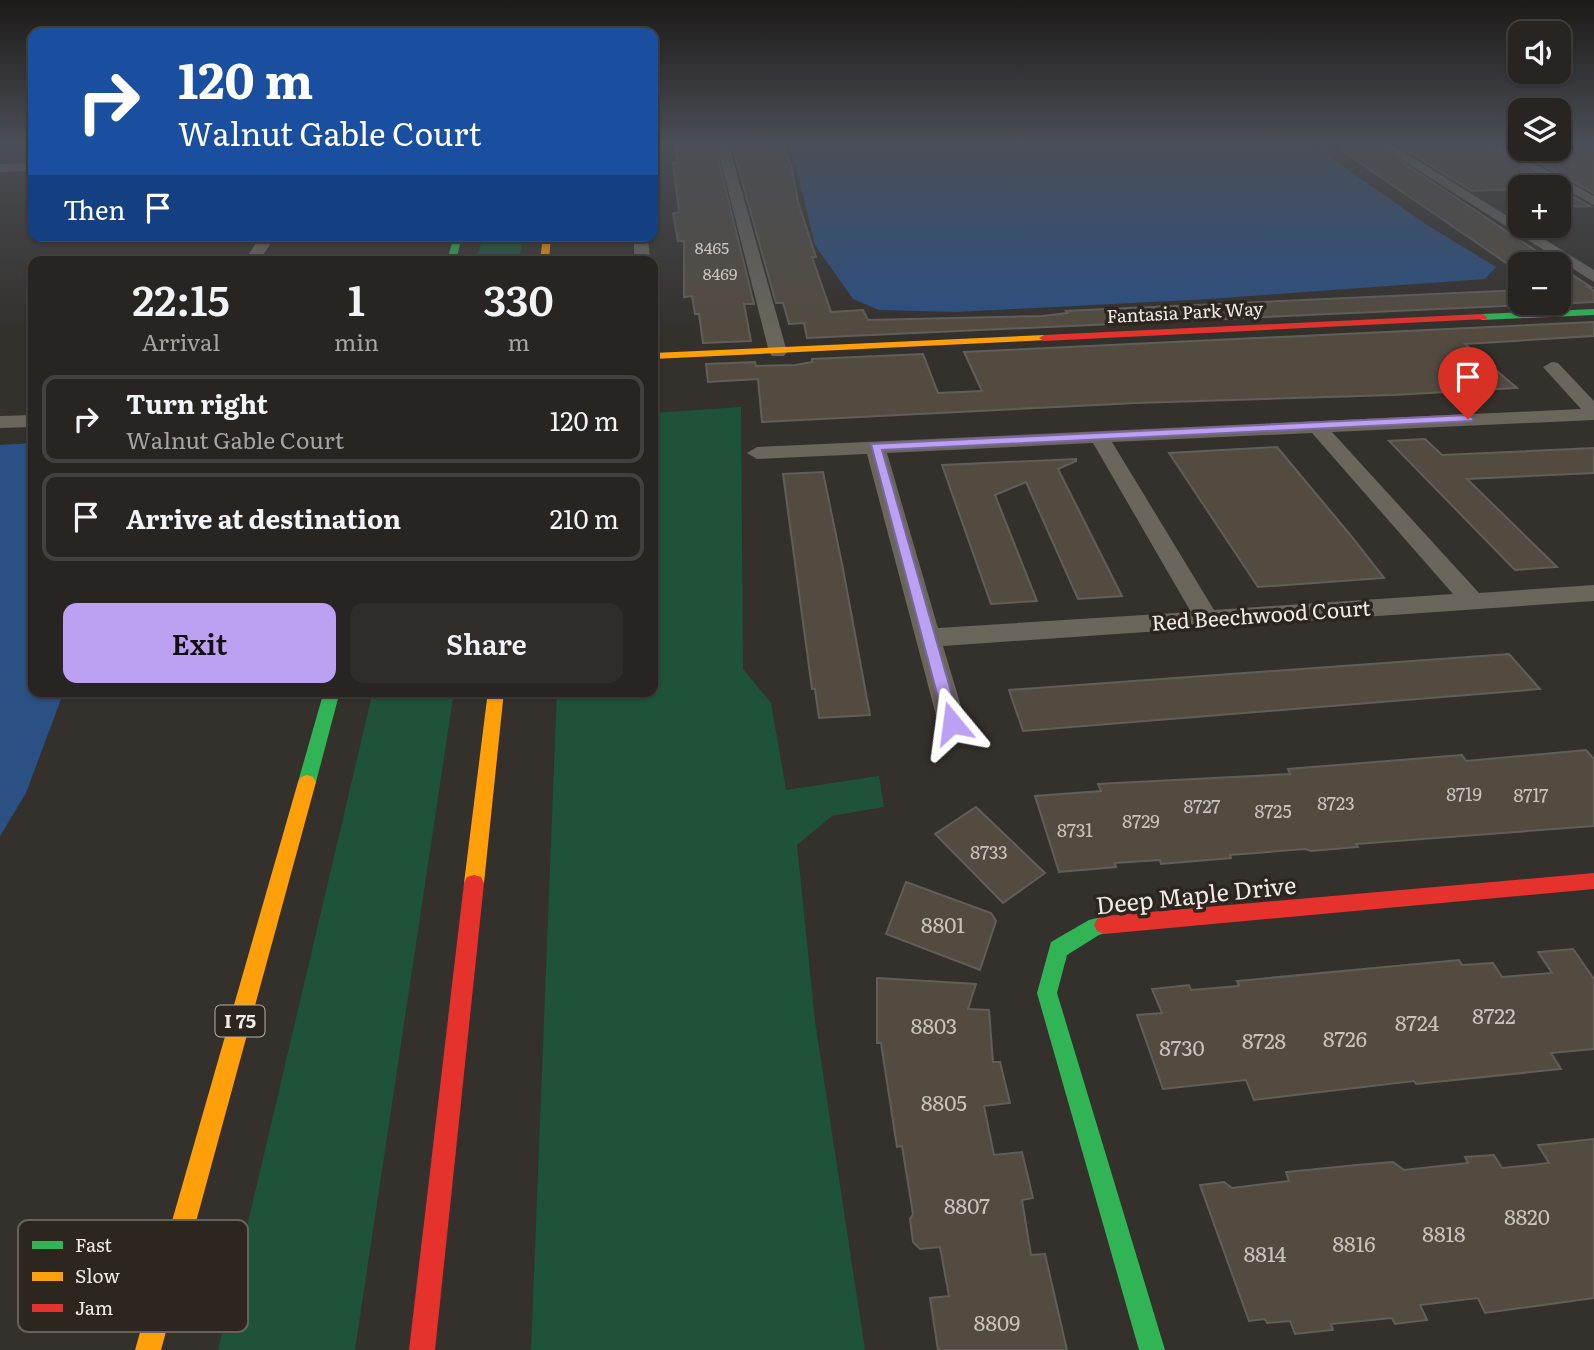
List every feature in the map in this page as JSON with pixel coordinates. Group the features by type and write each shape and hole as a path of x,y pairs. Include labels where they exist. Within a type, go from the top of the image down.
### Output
{"main road":[{"name":"Fantasia Park Way","path":"658,356 1594,312"},
{"name":"I 75","path":"184,1220 330,697"},
{"path":"422,1350 495,697"},
{"name":"Deep Maple Drive","path":"1152,1350 1047,993 1058,948 1096,926 1594,881"},
{"name":"I 75","path":"148,1350 153,1332"}],"street":[{"path":"739,205 778,352"},
{"path":"1480,205 1594,277"},
{"path":"1552,367 1594,413"},
{"path":"757,453 1594,413"},
{"path":"0,422 28,421"},
{"path":"1315,425 1473,601"},
{"path":"1098,435 1208,620"},
{"path":"875,447 952,723"},
{"name":"Red Beechwood Court","path":"928,638 1594,593"}],"green space":[{"path":"482,242 522,242 520,256 477,256"},
{"path":"741,407 743,669 771,703 786,790 879,776 884,807 832,816 797,845 815,1021 865,1350 531,1350 557,697 658,697 658,413"},
{"path":"372,697 453,697 355,1350 218,1350 222,1332 248,1332 248,1222"}],"water":[{"path":"805,205 1398,205 1496,267 1485,279 1209,299 956,312 879,310 853,299 815,245"},
{"path":"28,443 28,697 62,697 26,793 0,836 0,445"}],"building":[{"path":"678,205 730,205 754,304 744,304 751,341 703,343 699,314 695,314 692,296 684,297 684,241 678,241 673,213 679,212"},
{"path":"749,205 799,205 816,257 812,257 831,312 863,310 868,320 1042,316 1068,313 1066,311 1508,291 1508,306 807,338 804,323 789,324 783,303 776,303"},
{"path":"1422,205 1467,205 1508,232 1508,238 1517,238 1538,252 1508,252 1508,264"},
{"path":"1571,274 1591,287 1588,287 1594,291 1594,302 1571,303"},
{"path":"1594,322 1594,336 1465,344 1517,388 1394,395 1136,403 762,422 758,379 708,382 706,364 755,362 756,366 795,365 812,362 812,359 923,354 938,393 982,391 964,352"},
{"path":"1425,439 1442,455 1594,448 1594,473 1467,479 1557,567 1515,570 1389,441"},
{"path":"1277,447 1384,578 1258,587 1169,453"},
{"path":"1076,459 1058,469 1122,596 1078,599 1026,482 995,495 1037,601 991,604 942,465"},
{"path":"823,472 870,715 819,718 815,689 812,689 783,474"},
{"path":"1509,654 1540,689 1023,731 1009,690"},
{"path":"1586,750 1594,759 1594,826 1356,844 1358,847 1311,851 1305,849 1230,855 1231,858 1161,864 1160,860 1115,863 1116,867 1059,872 1035,796 1101,791 1098,784 1290,774 1288,769 1462,755 1466,761"},
{"path":"976,807 1045,873 1003,903 935,834"},
{"path":"906,882 991,913 996,921 980,970 886,934"},
{"path":"1573,949 1594,979 1594,1049 1551,1053 1561,1069 1416,1084 1414,1081 1254,1100 1246,1080 1163,1089 1137,1015 1162,1013 1152,989 1189,985 1191,990 1239,986 1237,981 1459,960 1462,965 1493,963 1502,977 1552,973 1538,952"},
{"path":"877,978 976,984 968,1009 989,1010 993,1062 1000,1062 1010,1103 984,1106 994,1155 1022,1152 1033,1198 1022,1200 1031,1255 1045,1254 1067,1350 938,1350 930,1298 949,1296 940,1247 920,1249 913,1242 910,1219 913,1214 902,1146 897,1147 881,1043 877,1043"},
{"path":"1594,1139 1594,1298 1485,1313 1478,1298 1420,1305 1427,1320 1395,1324 1392,1318 1331,1324 1333,1330 1295,1334 1290,1321 1249,1321 1200,1185 1224,1182 1232,1188 1289,1181 1286,1172 1393,1162 1404,1170 1468,1163 1465,1157 1494,1155 1502,1168 1549,1163 1538,1145"}],"traffic: fast":[{"path":"452,256 456,242"},
{"path":"1482,317 1594,312"},
{"path":"307,782 330,697"},
{"path":"1104,925 1096,926 1058,949 1047,993 1152,1350"}],"traffic: slow":[{"path":"545,256 546,242"},
{"path":"658,356 1044,338"},
{"path":"474,883 495,697"},
{"path":"184,1220 307,782"},
{"path":"148,1350 153,1332"}],"traffic: jam":[{"path":"1044,338 1482,317"},
{"path":"1104,925 1594,881"},
{"path":"422,1350 474,883"}],"route":[{"path":"952,723 875,447 1468,419"}]}
